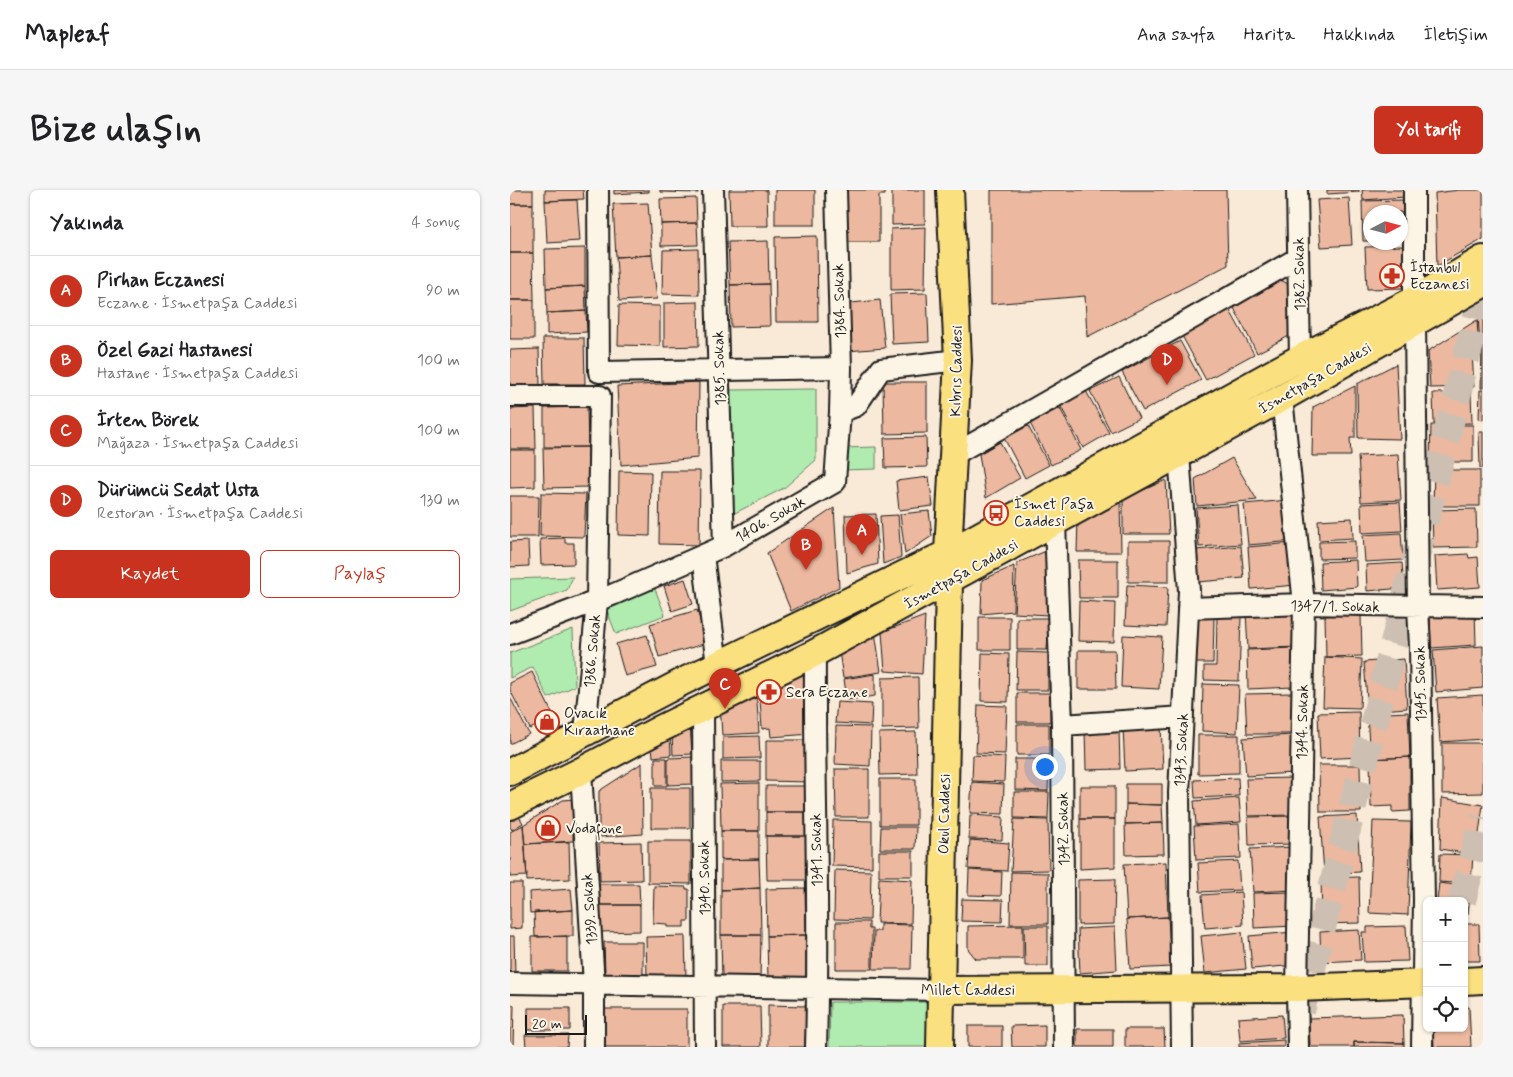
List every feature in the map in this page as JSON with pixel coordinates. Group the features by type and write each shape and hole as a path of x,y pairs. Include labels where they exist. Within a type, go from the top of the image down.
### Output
{"main road":[{"name":"Kıbrıs Caddesi","path":"948,553 958,360 950,190"},
{"name":"İsmetpaşa Caddesi","path":"510,806 815,654 1282,398 1414,310 1483,259"},
{"name":"İsmetpaşa Caddesi","path":"510,772 717,664 948,553 1300,358 1414,310 1483,284"},
{"name":"Okul Caddesi","path":"940,1047 948,553"},
{"path":"1468,981 1483,980"},
{"name":"Millet Caddesi","path":"940,990 1297,988 1423,983"}],"street":[{"name":"1386. Sokak","path":"585,732 597,600 600,396 598,190"},
{"name":"1385. Sokak","path":"713,190 724,546"},
{"name":"1384. Sokak","path":"836,190 841,368 840,412"},
{"name":"1382. Sokak","path":"1297,190 1300,358"},
{"name":"1345. Sokak","path":"1414,190 1418,607 1425,942"},
{"path":"953,455 1298,258"},
{"path":"840,412 856,406 881,369 958,360"},
{"path":"599,372 841,368"},
{"path":"510,396 600,396"},
{"name":"1344. Sokak","path":"1282,398 1304,604 1297,988 1298,1047"},
{"name":"1406. Sokak","path":"510,634 597,600 724,546 835,482 840,412"},
{"name":"1343. Sokak","path":"1179,454 1189,591 1179,793 1182,1047"},
{"name":"1342. Sokak","path":"1055,522 1062,725 1064,1047"},
{"path":"703,555 717,664"},
{"name":"1347/1. Sokak","path":"1188,608 1304,604 1483,607"},
{"name":"1341. Sokak","path":"815,654 814,745 818,988 816,1047"},
{"name":"1340. Sokak","path":"702,709 705,1047"},
{"path":"1062,725 1183,716"},
{"name":"1339. Sokak","path":"582,771 594,985 594,1047"},
{"name":"Millet Caddesi","path":"510,983 940,990"},
{"name":"1345. Sokak","path":"1422,1047 1425,987"}],"green space":[{"path":"816,389 816,460 784,488 731,515 729,390"},
{"path":"876,447 876,469 842,470 842,448"},
{"path":"573,577 567,590 510,611 510,579"},
{"path":"655,589 665,615 616,634 606,608"},
{"path":"573,629 575,686 548,698 533,667 510,678 510,653"},
{"path":"830,1002 932,1002 930,1047 829,1047"}],"building":[{"path":"510,190 533,190 533,204 510,204"},
{"path":"545,190 583,190 584,199 545,201"},
{"path":"614,190 649,190 649,192 614,194"},
{"path":"660,190 698,190 698,193 660,192"},
{"path":"729,190 767,190 768,226 730,226"},
{"path":"775,190 815,190 815,225 775,225"},
{"path":"844,190 885,190 885,195 879,195 879,242 844,242"},
{"path":"892,190 925,190 925,224 892,225"},
{"path":"991,190 1226,190 1228,265 1087,337 1085,296 991,304"},
{"path":"1327,190 1359,190 1359,192 1327,194"},
{"path":"1362,190 1404,190 1405,197 1363,200"},
{"path":"1483,190 1483,239 1437,266 1435,193"},
{"path":"696,198 697,223 661,224 660,199"},
{"path":"1349,198 1352,245 1321,247 1317,200"},
{"path":"577,200 580,241 547,243 545,201"},
{"path":"1404,200 1404,205 1363,205 1363,241 1362,201"},
{"path":"648,203 652,255 616,257 613,204"},
{"path":"510,204 533,204 533,253 510,253"},
{"path":"697,223 698,245 661,246 661,224"},
{"path":"926,227 925,289 891,290 891,229"},
{"path":"817,236 818,322 776,322 775,237"},
{"path":"768,241 769,284 730,285 728,242"},
{"path":"585,248 585,286 546,288 545,249"},
{"path":"698,249 699,295 662,294 663,250"},
{"path":"1365,250 1403,250 1404,288 1367,289"},
{"path":"510,253 533,253 534,300 510,300"},
{"path":"652,255 657,299 619,301 616,257"},
{"path":"1281,280 1288,284 1289,336 1257,353 1234,308"},
{"path":"769,284 770,326 731,327 730,285"},
{"path":"585,286 586,311 547,313 546,288"},
{"path":"927,293 929,342 892,344 890,294"},
{"path":"510,300 534,300 534,339 510,339"},
{"path":"880,300 885,348 847,351 842,304"},
{"path":"698,302 699,346 664,347 664,303"},
{"path":"619,305 660,306 660,346 618,345"},
{"path":"1229,309 1254,354 1206,380 1181,334"},
{"path":"586,311 587,332 547,334 547,313"},
{"path":"1483,313 1483,346 1480,346 1478,315"},
{"path":"1477,320 1479,351 1472,351 1474,387 1430,388 1428,351"},
{"path":"543,338 584,338 585,384 544,384"},
{"path":"1180,341 1201,380 1143,411 1122,372"},
{"path":"1482,347 1483,388 1481,388"},
{"path":"539,349 540,385 510,385 510,350"},
{"path":"1396,364 1400,439 1358,438 1357,384"},
{"path":"1119,377 1139,418 1111,432 1090,391"},
{"path":"699,382 698,458 621,465 617,386"},
{"path":"883,382 927,382 927,433 884,434"},
{"path":"1355,386 1355,438 1350,438 1351,456 1312,456 1313,407"},
{"path":"1480,390 1483,390 1483,420 1479,419"},
{"path":"1086,391 1109,433 1083,448 1060,405"},
{"path":"1471,392 1472,423 1434,424 1433,393"},
{"path":"587,407 588,447 544,447 544,408"},
{"path":"535,408 536,449 510,449 510,409"},
{"path":"1060,408 1081,450 1051,465 1030,423"},
{"path":"1431,425 1473,425 1473,462 1430,462"},
{"path":"1028,426 1049,465 1025,478 1004,438"},
{"path":"1479,432 1483,432 1483,468 1480,468"},
{"path":"926,437 927,467 885,468 884,438"},
{"path":"1000,442 1020,478 986,498 979,454"},
{"path":"588,447 588,487 544,488 543,448"},
{"path":"510,450 535,450 535,487 510,488"},
{"path":"1398,454 1401,500 1361,502 1358,456"},
{"path":"1232,458 1257,500 1197,506 1195,479"},
{"path":"1434,470 1480,470 1480,506 1433,506"},
{"path":"619,471 651,472 650,536 618,535"},
{"path":"660,471 700,471 699,545 659,544"},
{"path":"929,477 933,506 899,510 896,481"},
{"path":"1166,480 1169,534 1123,534 1123,499"},
{"path":"541,493 586,494 584,537 540,536"},
{"path":"510,496 539,496 538,537 510,537"},
{"path":"1120,498 1121,552 1077,552 1078,518"},
{"path":"1289,500 1294,541 1248,545 1244,504"},
{"path":"1400,502 1402,531 1362,533 1361,504"},
{"path":"1238,505 1241,544 1199,547 1196,508"},
{"path":"834,508 839,587 791,611 767,553"},
{"path":"1476,509 1477,547 1433,548 1432,510"},
{"path":"929,511 932,536 905,554 900,514"},
{"path":"876,514 878,564 847,573 845,515"},
{"path":"898,515 901,557 883,564 880,516"},
{"path":"1352,518 1353,538 1319,540 1318,520"},
{"path":"1401,533 1403,560 1365,562 1363,535"},
{"path":"565,538 565,543 574,543 574,564 541,565 540,539"},
{"path":"528,541 529,566 510,567 510,542"},
{"path":"1128,541 1169,541 1169,582 1128,582"},
{"path":"1355,541 1355,558 1319,559 1319,542"},
{"path":"1292,543 1296,585 1251,589 1248,547"},
{"path":"1241,546 1244,578 1198,582 1196,550"},
{"path":"1051,549 1048,615 1014,613 1017,563"},
{"path":"1468,554 1469,558 1478,557 1480,587 1437,590 1435,556"},
{"path":"1078,560 1118,560 1118,598 1079,598"},
{"path":"1356,560 1357,587 1321,590 1320,562"},
{"path":"1402,563 1404,588 1367,591 1366,565"},
{"path":"1014,566 1013,611 981,614 982,580"},
{"path":"685,579 693,604 672,611 664,586"},
{"path":"1127,585 1168,587 1166,627 1125,625"},
{"path":"1079,601 1115,603 1114,642 1078,641"},
{"path":"1295,609 1297,647 1248,649 1246,612"},
{"path":"697,610 707,643 659,657 650,624"},
{"path":"1475,610 1476,645 1431,648 1430,612"},
{"path":"1361,614 1362,656 1326,657 1325,616"},
{"path":"1217,615 1241,616 1239,681 1204,680 1204,666 1216,666"},
{"path":"925,616 922,674 885,671 882,632"},
{"path":"979,617 1010,617 1010,650 979,650"},
{"path":"1017,618 1049,618 1047,650 1017,650"},
{"path":"1194,618 1214,618 1213,663 1193,663"},
{"path":"875,632 881,672 843,678 839,651"},
{"path":"647,635 657,667 625,676 616,644"},
{"path":"1123,635 1162,637 1159,689 1121,687"},
{"path":"1483,646 1483,688 1436,692 1433,650"},
{"path":"1293,648 1294,687 1248,689 1247,650"},
{"path":"1078,650 1115,650 1116,689 1078,689"},
{"path":"1017,652 1048,653 1048,690 1016,690"},
{"path":"982,653 1009,654 1008,702 981,701"},
{"path":"1325,657 1362,659 1360,708 1323,707"},
{"path":"1404,659 1407,708 1368,711 1364,662"},
{"path":"805,665 811,734 771,737 770,728 762,729 759,686"},
{"path":"532,672 554,717 530,729 510,690 510,683"},
{"path":"875,674 875,696 847,700 844,679"},
{"path":"918,677 919,728 882,729 882,678"},
{"path":"1203,684 1239,685 1237,733 1202,731"},
{"path":"756,688 759,733 722,735 720,704"},
{"path":"1017,693 1050,693 1050,722 1017,722"},
{"path":"1292,693 1293,734 1247,734 1245,694"},
{"path":"1483,695 1483,739 1440,742 1437,698"},
{"path":"510,697 529,734 510,744"},
{"path":"837,702 872,704 871,725 835,723"},
{"path":"978,705 1007,706 1005,754 976,753"},
{"path":"1359,712 1360,757 1320,759 1318,713"},
{"path":"1408,712 1410,757 1370,759 1367,714"},
{"path":"690,724 692,754 673,755 672,733"},
{"path":"1017,724 1049,724 1049,755 1017,755"},
{"path":"1161,725 1163,769 1125,771 1123,727"},
{"path":"836,726 871,727 870,766 835,764"},
{"path":"1119,727 1120,769 1086,770 1085,728"},
{"path":"916,732 917,774 880,775 879,733"},
{"path":"1198,735 1239,735 1239,773 1198,774"},
{"path":"1291,735 1293,773 1246,776 1243,738"},
{"path":"670,736 671,755 653,757 652,745"},
{"path":"759,736 760,758 723,759 723,737"},
{"path":"766,740 808,740 808,782 766,781"},
{"path":"1442,743 1483,743 1483,793 1442,794"},
{"path":"973,755 1005,757 1004,782 972,781"},
{"path":"692,757 693,784 668,785 668,758"},
{"path":"1410,757 1410,811 1392,812 1392,806 1371,807 1370,759"},
{"path":"655,758 667,758 667,786 655,786"},
{"path":"1015,759 1049,759 1048,791 1015,790"},
{"path":"721,761 760,761 760,781 721,782"},
{"path":"642,763 643,834 599,837 599,791"},
{"path":"1319,765 1360,765 1361,812 1320,812"},
{"path":"835,769 869,769 869,817 836,817"},
{"path":"1238,778 1239,796 1195,798 1194,780"},
{"path":"1293,778 1294,815 1248,816 1246,779"},
{"path":"880,779 916,779 916,825 880,825"},
{"path":"972,782 1004,784 1003,814 970,813"},
{"path":"759,783 759,831 721,831 720,784"},
{"path":"1126,784 1162,784 1162,805 1126,804"},
{"path":"766,786 806,786 806,812 766,812"},
{"path":"1080,786 1115,786 1115,819 1080,819"},
{"path":"651,788 690,788 690,828 651,828"},
{"path":"1014,792 1049,792 1048,819 1014,818"},
{"path":"1239,798 1241,822 1196,825 1194,801"},
{"path":"1442,798 1483,805 1476,855 1440,849"},
{"path":"574,799 573,841 525,844 523,825 563,800"},
{"path":"1126,804 1162,805 1163,823 1125,824"},
{"path":"766,812 806,812 807,836 766,836"},
{"path":"517,813 523,823 512,830 510,827 510,817"},
{"path":"970,815 1003,817 1002,840 969,839"},
{"path":"1357,815 1360,872 1324,874 1320,817"},
{"path":"1293,816 1293,844 1249,845 1248,817"},
{"path":"1014,819 1048,820 1049,870 1011,871"},
{"path":"1080,819 1115,819 1115,867 1080,869"},
{"path":"833,820 872,821 872,867 832,866"},
{"path":"1373,821 1411,822 1408,915 1369,913"},
{"path":"1163,823 1164,854 1126,855 1125,824"},
{"path":"1239,824 1241,858 1196,860 1194,826"},
{"path":"523,825 527,876 510,877 510,832"},
{"path":"881,827 916,827 915,849 880,849"},
{"path":"721,831 759,831 759,859 721,860"},
{"path":"766,836 807,836 806,880 767,880"},
{"path":"970,840 1009,843 1007,871 968,869"},
{"path":"648,841 691,841 691,884 648,883"},
{"path":"569,842 570,879 527,881 525,844"},
{"path":"641,842 642,880 600,881 599,843"},
{"path":"1293,847 1295,890 1253,892 1250,849"},
{"path":"879,851 913,851 913,876 879,876"},
{"path":"1440,854 1473,855 1471,884 1439,882"},
{"path":"759,859 760,888 721,890 721,860"},
{"path":"1238,861 1240,890 1200,892 1198,863"},
{"path":"1166,862 1168,917 1127,919 1124,864"},
{"path":"835,870 871,871 870,920 834,919"},
{"path":"969,870 1002,872 1001,896 968,895"},
{"path":"1011,872 1048,873 1048,924 1010,924"},
{"path":"1359,877 1360,923 1322,924 1321,878"},
{"path":"879,878 912,880 911,924 877,923"},
{"path":"1115,879 1114,924 1078,925 1078,880"},
{"path":"510,883 522,883 522,928 510,929"},
{"path":"1439,883 1471,887 1468,914 1468,897 1437,897"},
{"path":"598,884 639,884 640,905 599,905"},
{"path":"654,886 686,887 686,889 689,889 689,921 684,921 684,927 667,927 667,924 653,923"},
{"path":"760,888 761,935 721,935 721,890"},
{"path":"805,888 806,935 767,936 766,889"},
{"path":"571,889 573,910 530,913 529,892"},
{"path":"1241,892 1243,925 1205,928 1202,895"},
{"path":"1292,892 1293,926 1254,928 1253,893"},
{"path":"962,899 1003,900 1002,922 961,921"},
{"path":"599,905 640,905 640,931 599,932"},
{"path":"573,910 573,936 535,937 534,912"},
{"path":"1168,917 1171,967 1130,969 1127,919"},
{"path":"836,922 869,922 869,929 872,929 872,969 836,969"},
{"path":"880,924 912,925 911,969 873,969 874,931 880,931"},
{"path":"1468,924 1479,924 1480,961 1468,961"},
{"path":"1023,925 1023,959 976,959 968,949 968,926"},
{"path":"1024,926 1048,926 1048,966 1025,966"},
{"path":"1406,926 1408,961 1364,962 1362,932 1367,932 1367,927"},
{"path":"1115,927 1117,970 1080,973 1078,929"},
{"path":"1359,930 1361,960 1321,962 1320,932"},
{"path":"1242,932 1246,969 1205,973 1201,936"},
{"path":"1293,932 1296,965 1252,969 1249,936"},
{"path":"721,935 761,935 760,979 722,979"},
{"path":"806,935 806,979 768,981 767,936"},
{"path":"510,936 514,936 515,975 510,975"},
{"path":"567,936 567,971 532,971 532,937"},
{"path":"685,936 686,976 647,977 646,937"},
{"path":"604,942 643,942 643,974 605,974"},
{"path":"510,1005 514,1005 513,1047 510,1047"},
{"path":"768,1005 806,1006 805,1047 768,1047"},
{"path":"723,1006 760,1006 761,1047 723,1047"},
{"path":"1468,1007 1471,1047 1434,1047 1433,1032 1468,1032"},
{"path":"528,1008 570,1008 570,1030 528,1030"},
{"path":"600,1009 687,1009 687,1047 600,1047"},
{"path":"1282,1015 1284,1038 1240,1041 1238,1018"},
{"path":"1403,1015 1404,1043 1354,1042 1354,1047 1310,1047 1309,1018"},
{"path":"1045,1025 1045,1047 1012,1047 1011,1026"},
{"path":"968,1026 1002,1026 1002,1047 968,1047"},
{"path":"1077,1029 1113,1029 1113,1047 1077,1047"},
{"path":"1125,1029 1164,1029 1165,1047 1125,1047"},
{"path":"525,1035 568,1035 567,1047 526,1047"},
{"path":"1284,1040 1284,1047 1239,1047 1239,1043"},
{"path":"1354,1042 1404,1043 1404,1047 1354,1047"}],"tunnel":[{"path":"1301,1011 1483,292"},
{"path":"1463,897 1483,817"}],"place":[{"name":"İstanbul Eczanesi","path":"1392,276"},
{"name":"Dürümcü Sedat Usta","path":"1167,385"},
{"name":"İsmet Paşa Caddesi","path":"996,513"},
{"name":"Pirhan Eczanesi","path":"862,555"},
{"name":"Özel Gazi Hastanesi","path":"806,570"},
{"name":"Sera Eczane","path":"769,692"},
{"name":"İrten Börek","path":"725,709"},
{"name":"Ovacık Kıraathane","path":"547,722"},
{"name":"Vodafone","path":"548,828"}]}
